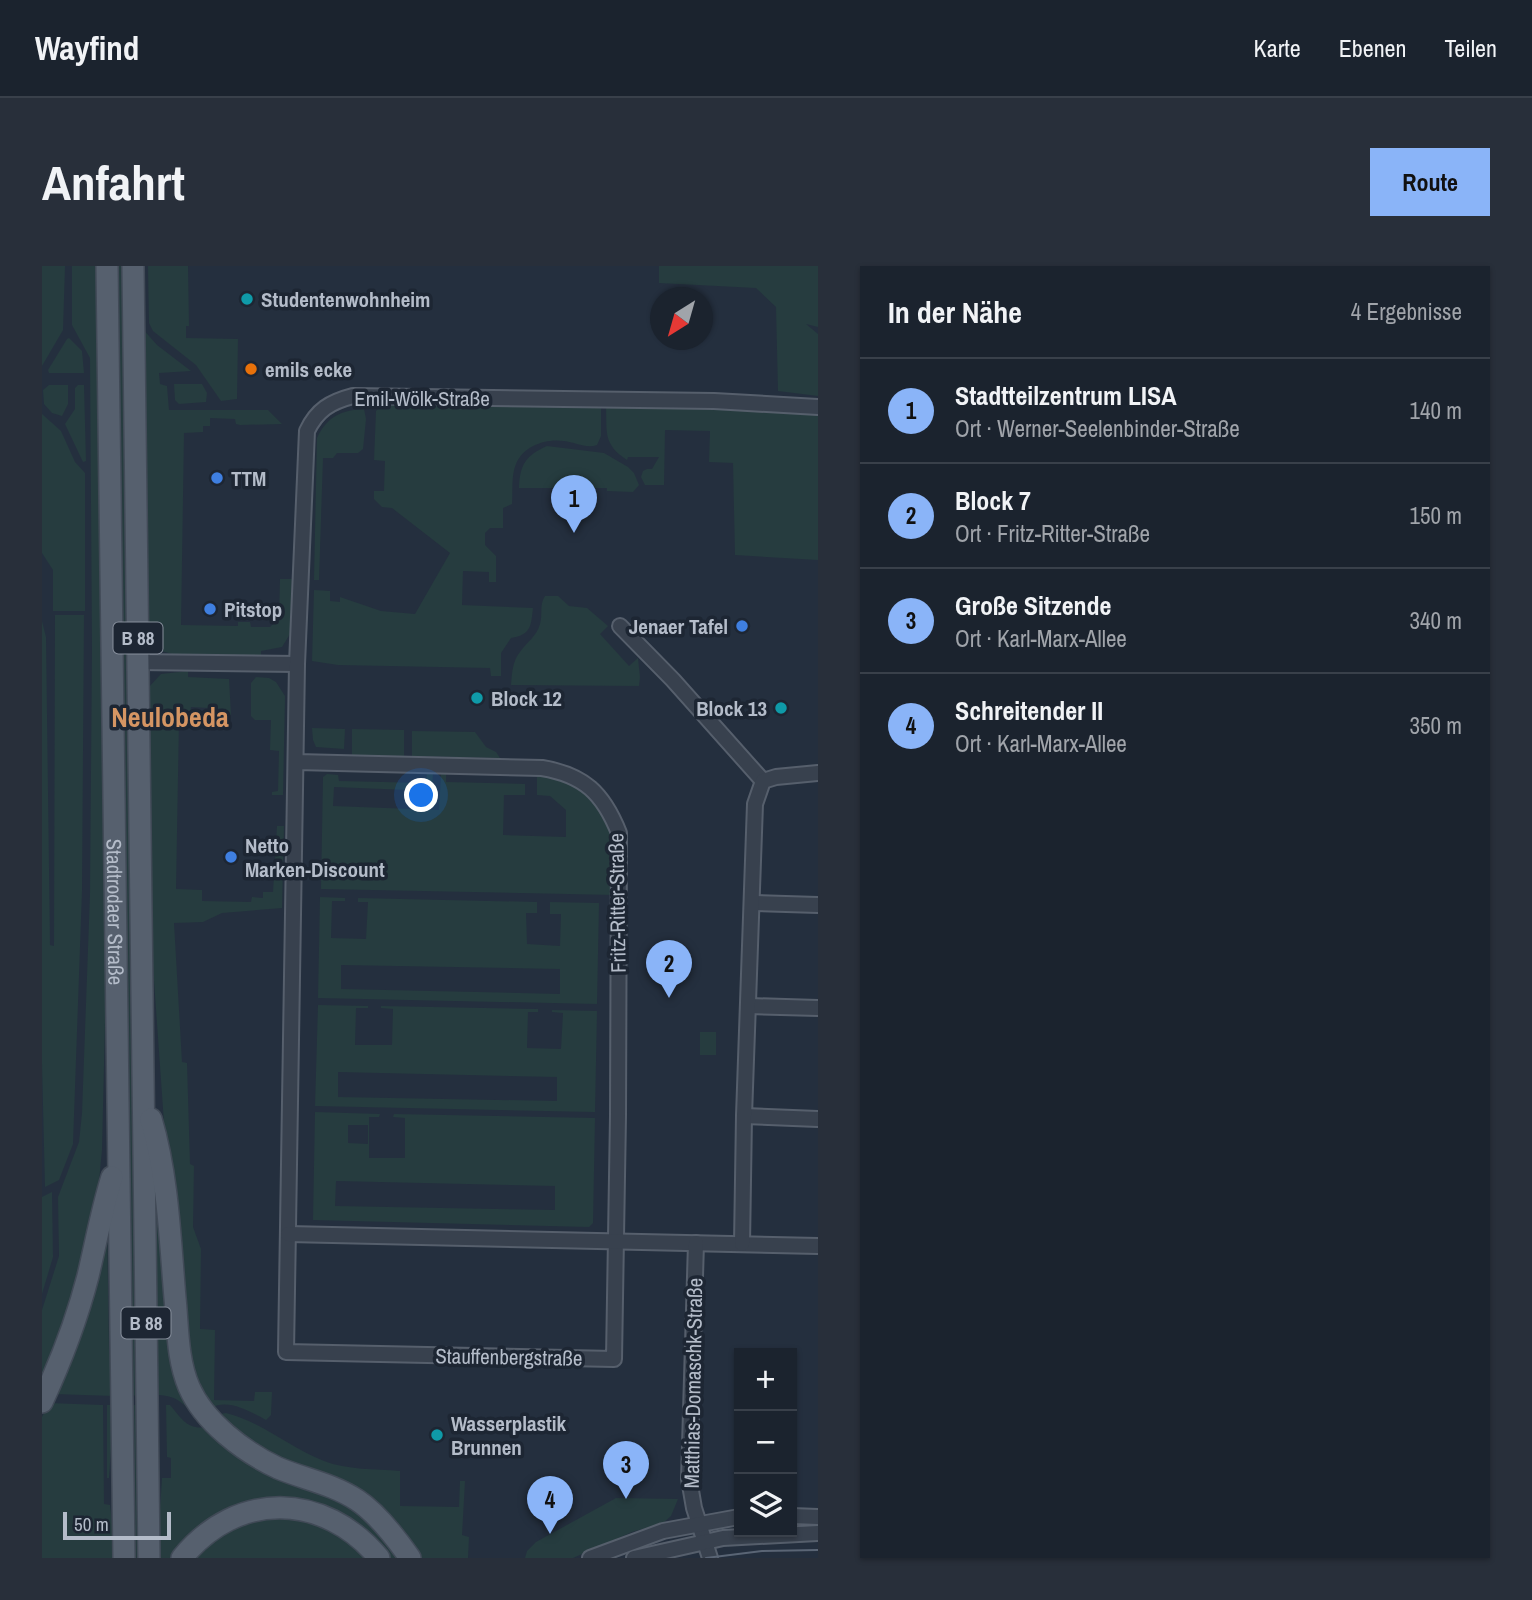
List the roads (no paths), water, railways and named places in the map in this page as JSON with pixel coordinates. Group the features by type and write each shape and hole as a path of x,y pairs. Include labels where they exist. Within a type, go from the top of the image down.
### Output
{"main road":[{"name":"Stadtrodaer Straße","path":"107,266 124,1558"},
{"name":"Stadtrodaer Straße","path":"133,266 149,1558"},
{"path":"143,1088 158,1140 169,1225 181,1362 189,1387 209,1417 227,1434 276,1467 358,1500 377,1518 410,1558"},
{"path":"42,1402 76,1314 102,1209 118,1158"},
{"path":"182,1558 199,1540 224,1522 261,1509 282,1507 309,1510 333,1519 366,1543 379,1558"}],"street":[{"name":"Emil-Wölk-Straße","path":"297,664 307,431 313,419 330,404 353,396 714,401 818,407"},
{"path":"620,626 673,680 763,781"},
{"path":"138,662 297,664 288,1234 818,1246"},
{"name":"Fritz-Ritter-Straße","path":"297,762 542,768 566,772 594,790 612,814 619,833 615,1241"},
{"path":"763,781 818,773"},
{"path":"742,1244 755,804 763,781"},
{"path":"753,903 818,905"},
{"path":"749,1006 818,1008"},
{"path":"744,1116 818,1119"},
{"name":"Stauffenbergstraße","path":"288,1234 286,1352 614,1359 615,1241"},
{"name":"Matthias-Domaschk-Straße","path":"696,1243 689,1479 710,1558"},
{"path":"797,1516 818,1517"},
{"path":"590,1558 644,1537 699,1523 734,1518"},
{"path":"634,1558 704,1541 818,1533"}],"tram line":[{"path":"706,1558 762,1551 818,1550"}],"place":[{"name":"Studentenwohnheim","path":"247,299"},
{"name":"emils ecke","path":"251,369"},
{"name":"TTM","path":"217,478"},
{"name":"Stadtteilzentrum LISA","path":"574,533"},
{"name":"Pitstop","path":"210,609"},
{"name":"Jenaer Tafel","path":"742,626"},
{"name":"Block 12","path":"477,698"},
{"name":"Block 13","path":"781,708"},
{"name":"Netto Marken-Discount","path":"231,857"},
{"name":"Block 7","path":"669,998"},
{"name":"Wasserplastik Brunnen","path":"437,1435"},
{"name":"Große Sitzende","path":"626,1499"},
{"name":"Schreitender II","path":"550,1534"}],"district":[{"name":"Neulobeda","path":"170,717"}]}
